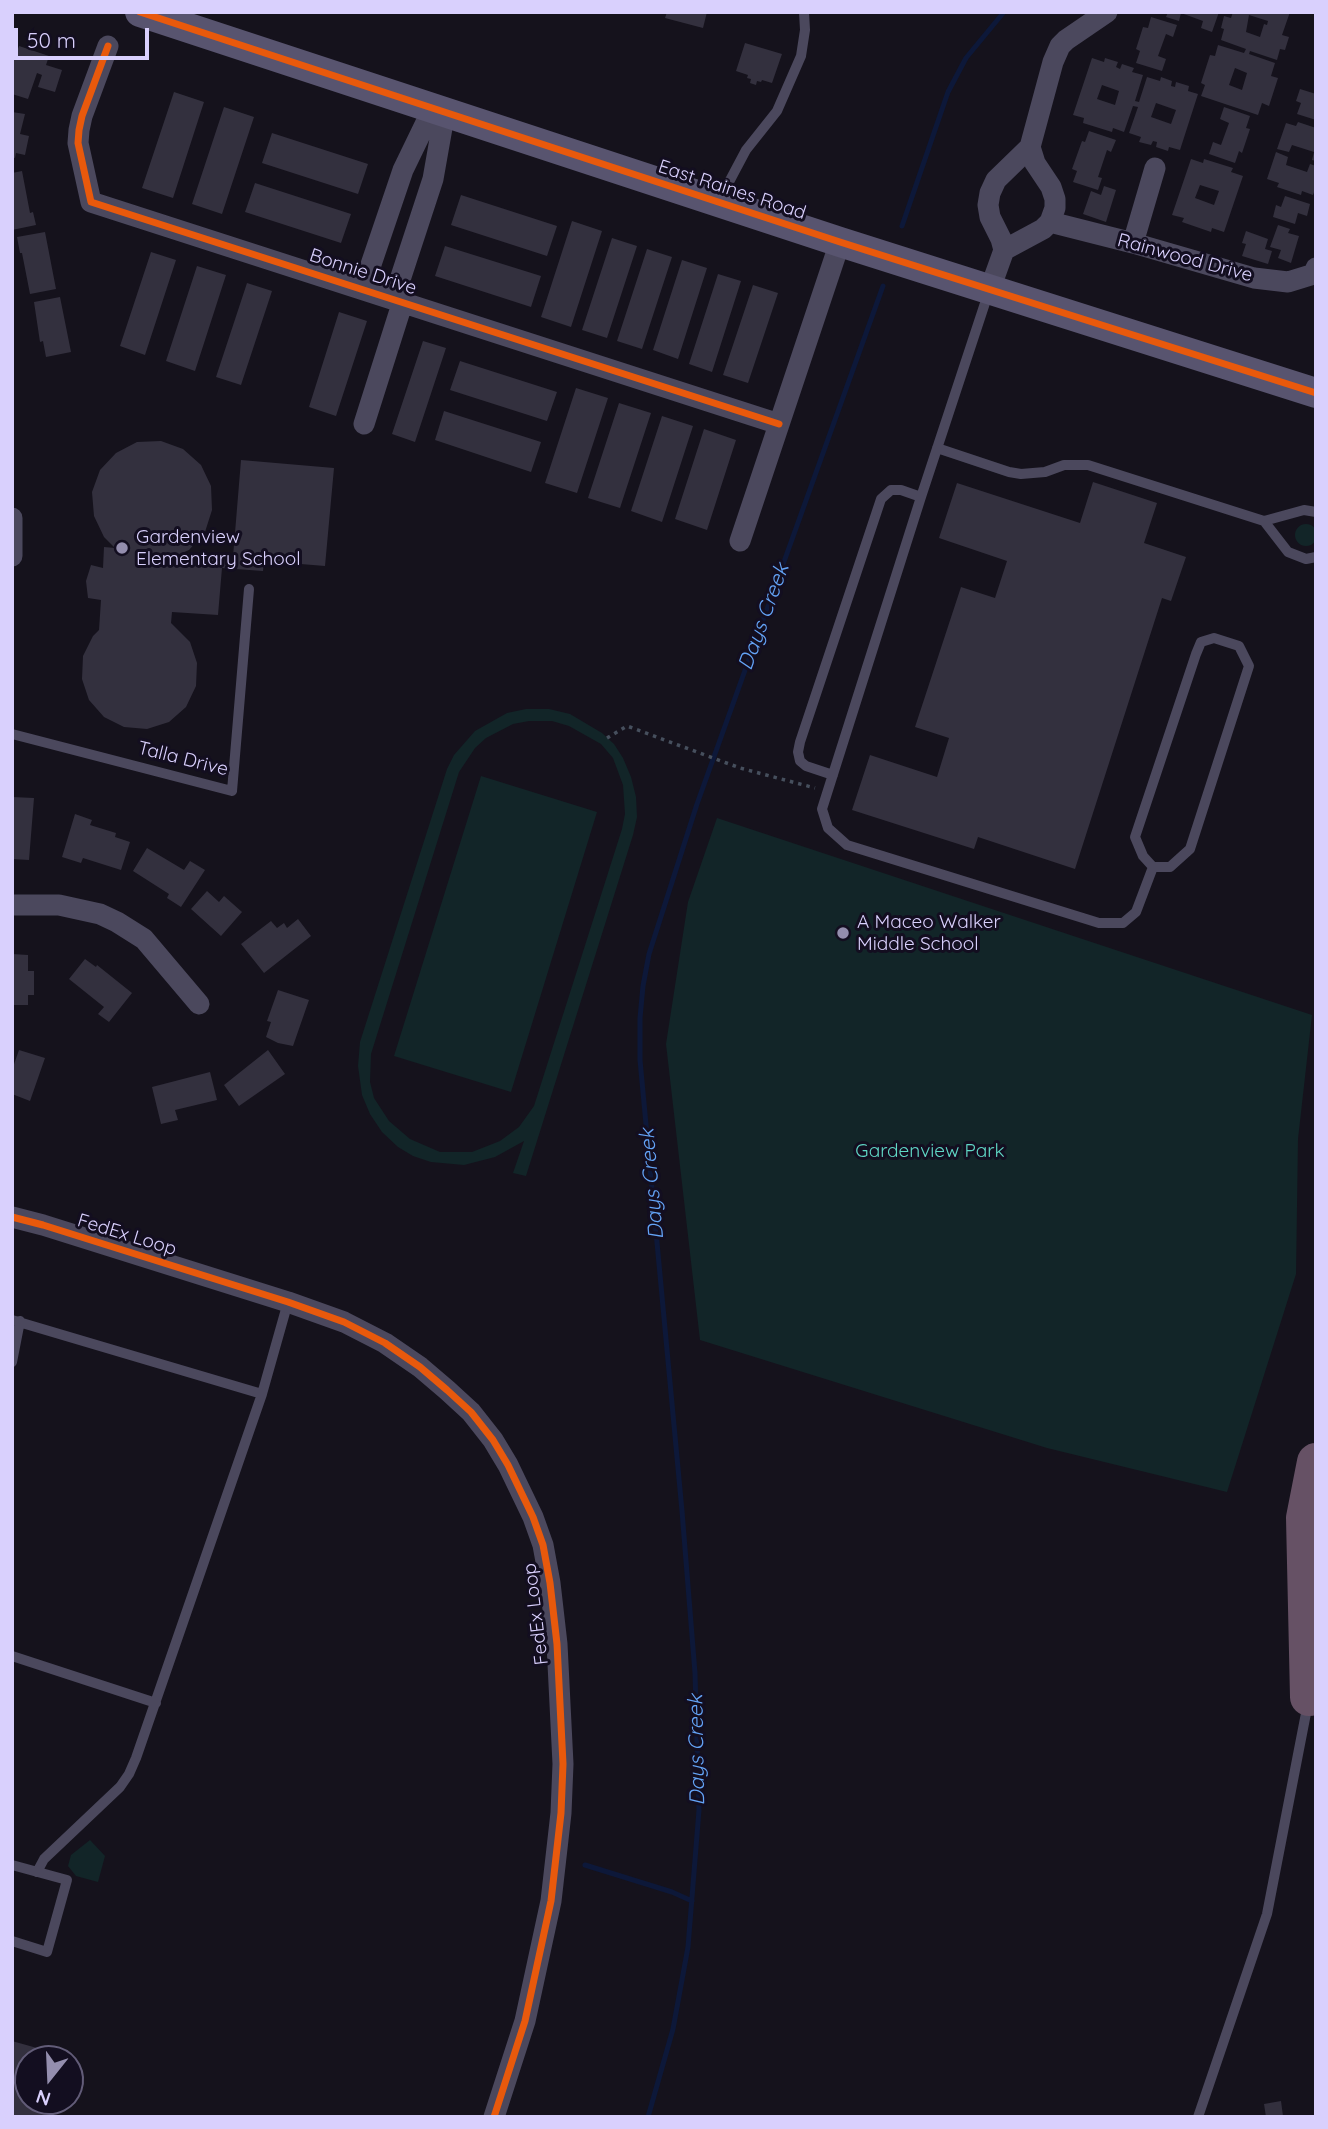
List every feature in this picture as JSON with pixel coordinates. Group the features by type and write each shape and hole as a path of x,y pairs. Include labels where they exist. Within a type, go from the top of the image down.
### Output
{"highway":[{"path":"1309,1697 1305,1518 1316,1462"}],"main road":[{"name":"East Raines Road","path":"140,12 840,242 1316,393"}],"street":[{"path":"990,289 1004,250 990,217 990,193 996,180 1030,147 1053,62 1060,46 1107,12"},
{"name":"Bonnie Drive","path":"108,46 79,130 78,143 91,202 779,424"},
{"name":"Bonnie Drive","path":"363,288 403,170 439,110"},
{"name":"Bonnie Drive","path":"364,424 433,179 439,110"},
{"path":"1004,250 1044,229 1050,222 1055,199 1051,187 1035,163 1030,147"},
{"path":"1133,243 1155,167"},
{"name":"Rainwood Drive","path":"1050,222 1254,278 1289,282 1314,274 1316,268"},
{"path":"740,541 840,242"},
{"path":"12,518 12,556"},
{"path":"12,905 59,905 100,914 117,922 144,939 199,1004"},
{"name":"FedEx Loop","path":"12,1217 288,1301 344,1322 385,1343 420,1367 471,1412 508,1465 543,1545 550,1583 557,1644 563,1765 561,1813 551,1901 525,2021 494,2117"}],"lane":[{"path":"719,202 746,150 777,110 801,56 805,30 804,12"},
{"path":"990,289 822,809 828,828 847,845 1099,923 1123,923 1136,912 1153,867"},
{"path":"937,448 1021,474 1045,472 1064,465 1088,464 1264,522 1288,552 1306,559 1316,557"},
{"path":"832,775 806,766 800,761 800,742 881,499 891,491 901,490 921,497"},
{"path":"1264,522 1304,510 1316,513"},
{"name":"Talla Drive","path":"12,734 232,791 249,589"},
{"path":"1214,638 1239,646 1249,666 1191,849 1170,867 1153,867 1143,856 1135,838 1196,654 1201,642 1214,638"},
{"path":"37,1872 44,1859 100,1806 129,1774 262,1394 288,1301"},
{"path":"12,1362 16,1321 262,1394"},
{"path":"12,1656 156,1703"},
{"path":"1198,2117 1267,1914 1309,1697"},
{"path":"12,1865 67,1880 47,1952 12,1941"}],"path":[{"path":"607,738 627,726 740,768 828,791"}],"green space":[{"path":"1306,524 1314,527 1317,535 1314,543 1306,546 1298,543 1295,535 1298,527"},
{"path":"526,709 549,709 570,714 602,733 614,744 631,777 637,817 526,1176 513,1173 524,1141 495,1157 464,1165 431,1162 398,1147 382,1132 370,1114 362,1095 358,1066 360,1042 447,769 454,755 475,731 507,713","holes":["552,721 569,726 601,744 613,758 623,785 625,814 622,829 534,1106 519,1127 500,1141 472,1152 440,1152 410,1139 389,1121 374,1098 370,1082 371,1054 459,772 475,748 486,738 513,724"]},
{"path":"481,776 597,812 511,1092 394,1056"},
{"name":"Gardenview Park","path":"717,818 1312,1015 1298,1139 1296,1274 1227,1492 1047,1448 700,1340 666,1044 688,902"},
{"path":"90,1840 105,1856 98,1882 76,1876 68,1866 71,1855"}],"building":[{"path":"667,12 707,12 703,28 665,18"},
{"path":"1168,12 1219,12 1212,32 1201,28 1203,21 1181,13 1179,21 1166,17"},
{"path":"1233,12 1290,12 1282,35 1289,37 1285,50 1280,49 1277,60 1250,51 1249,54 1275,63 1271,76 1278,78 1269,106 1262,103 1258,115 1201,96 1205,85 1201,83 1210,55 1215,56 1218,45 1244,53 1246,49 1221,40 1224,16 1231,18","holes":["1249,15 1268,21 1267,25 1264,24 1260,37 1246,32","1235,68 1247,73 1242,90 1229,85"]},
{"path":"1151,17 1177,25 1173,37 1166,34 1158,56 1166,59 1162,71 1136,63 1140,51 1136,49 1143,27 1148,28"},
{"path":"745,43 782,54 772,83 762,80 757,81 756,85 750,83 748,75 736,71"},
{"path":"19,46 49,56 46,65 62,70 55,92 38,87 42,75 37,73 28,99 12,94 12,66"},
{"path":"1092,58 1104,62 1105,58 1118,62 1116,67 1120,69 1122,64 1134,68 1132,72 1143,75 1135,101 1139,102 1147,77 1160,81 1161,77 1172,81 1171,86 1175,87 1176,82 1189,86 1188,91 1198,94 1180,150 1169,147 1168,151 1156,147 1157,142 1153,141 1151,145 1139,142 1141,137 1129,133 1138,107 1133,106 1124,132 1113,128 1112,132 1083,123 1084,118 1073,115","holes":["1102,85 1119,91 1115,105 1097,99","1156,103 1176,110 1171,124 1151,117"]},
{"path":"1300,89 1316,94 1316,120 1297,114 1301,103 1296,101"},
{"path":"174,92 204,102 173,198 142,188"},
{"path":"224,107 254,117 222,214 192,204"},
{"path":"1224,107 1250,116 1246,128 1250,129 1242,153 1239,151 1235,163 1209,154 1213,142 1221,145 1229,123 1220,119"},
{"path":"12,112 25,114 20,134 29,136 25,155 16,153 15,158 12,157"},
{"path":"1298,122 1316,128 1316,161 1312,160 1314,152 1292,145 1289,152 1277,149 1286,123 1296,126"},
{"path":"1089,131 1116,140 1111,152 1107,150 1098,177 1102,178 1098,190 1073,182 1077,171 1072,169 1082,141 1085,142"},
{"path":"272,133 368,164 358,194 262,163"},
{"path":"1276,152 1288,157 1286,165 1307,172 1310,164 1316,166 1316,187 1313,195 1302,191 1301,195 1277,187 1279,183 1267,179"},
{"path":"1191,159 1203,163 1204,159 1233,168 1231,172 1243,176 1224,232 1212,228 1211,232 1182,222 1184,218 1172,215","holes":["1200,185 1219,191 1214,205 1195,198"]},
{"path":"22,171 30,213 33,212 36,225 12,230 12,173"},
{"path":"255,183 351,214 341,243 245,212"},
{"path":"1104,186 1116,190 1106,222 1083,214 1091,191 1101,195"},
{"path":"461,195 557,226 547,256 451,225"},
{"path":"1285,196 1310,204 1307,216 1298,213 1295,224 1273,217 1276,205 1281,207"},
{"path":"572,221 602,231 571,327 541,317"},
{"path":"1278,225 1290,229 1288,233 1299,236 1291,263 1278,258 1281,250 1270,247"},
{"path":"1246,231 1268,239 1265,249 1272,251 1268,264 1242,256"},
{"path":"45,232 56,289 30,294 17,237"},
{"path":"612,238 637,246 607,338 582,330"},
{"path":"445,246 541,276 531,307 435,276"},
{"path":"647,249 672,257 642,349 617,341"},
{"path":"151,252 176,260 145,355 120,346"},
{"path":"682,260 707,268 678,359 653,350"},
{"path":"197,266 226,275 195,371 166,361"},
{"path":"718,274 741,281 712,372 689,364"},
{"path":"247,283 272,291 241,385 216,377"},
{"path":"753,285 778,293 748,383 723,375"},
{"path":"60,297 71,352 46,357 43,341 40,342 34,302"},
{"path":"339,312 367,321 336,416 309,407"},
{"path":"423,341 446,348 415,442 392,434"},
{"path":"460,361 557,392 547,421 450,390"},
{"path":"576,388 608,398 577,493 545,483"},
{"path":"619,403 651,413 620,508 588,498"},
{"path":"444,411 541,442 531,472 435,440"},
{"path":"662,416 693,426 662,522 631,511"},
{"path":"704,429 736,440 707,530 675,519"},
{"path":"161,441 183,449 201,465 211,486 212,510 205,532 189,550 182,553 233,557 241,460 334,468 325,566 264,561 263,571 222,568 218,615 172,612 171,623 190,642 197,663 196,686 186,707 169,722 147,729 124,727 104,717 89,700 82,679 83,656 99,630 101,600 88,598 86,581 91,565 103,568 104,547 115,548 104,537 94,516 92,492 100,470 116,453 137,442"},
{"path":"1093,482 1157,503 1144,543 1186,557 1171,601 1162,598 1075,869 978,837 974,849 852,810 870,755 937,777 949,738 915,727 961,587 995,598 1007,561 939,538 957,483 1080,523"},
{"path":"12,797 34,798 29,860 12,859"},
{"path":"75,814 92,820 90,825 116,833 115,837 130,842 121,870 83,858 81,863 62,857"},
{"path":"147,848 184,870 190,861 205,870 181,907 167,898 169,894 133,871"},
{"path":"207,891 219,902 224,896 242,912 221,936 191,909"},
{"path":"298,919 311,936 264,973 241,944 271,921 277,928 284,923 287,928"},
{"path":"12,954 28,955 28,971 34,971 34,995 28,995 28,1005 12,1005"},
{"path":"85,959 96,967 97,965 132,993 109,1022 98,1014 104,1007 69,979"},
{"path":"278,990 309,1000 293,1046 266,1037 271,1022 267,1021"},
{"path":"19,1050 45,1058 30,1101 12,1094 12,1070"},
{"path":"268,1050 285,1074 239,1106 224,1085"},
{"path":"210,1072 217,1100 175,1110 178,1120 161,1124 152,1087"},
{"path":"12,2041 26,2045 14,2045 14,2115 54,2115 12,2117"},
{"path":"1281,2101 1283,2116 1266,2117 1264,2104"}],"waterway":[{"name":"Days Creek","path":"902,226 948,92 966,58 1004,12"},
{"name":"Days Creek","path":"648,2117 673,2029 688,1947 699,1810 695,1673 640,1060 643,986 649,954 697,804 883,286"},
{"path":"585,1865 672,1892 692,1901"}],"cycle path":[{"path":"140,12 840,242 1316,393"},
{"path":"108,46 79,130 78,143 91,202 779,424"},
{"path":"12,1217 288,1302 344,1322 385,1343 447,1390 471,1412 508,1465 543,1545 550,1583 557,1644 563,1764 561,1813 551,1901 525,2021 494,2117"}],"place":[{"name":"Gardenview Elementary School","path":"122,548"},
{"name":"A Maceo Walker Middle School","path":"843,933"}]}
